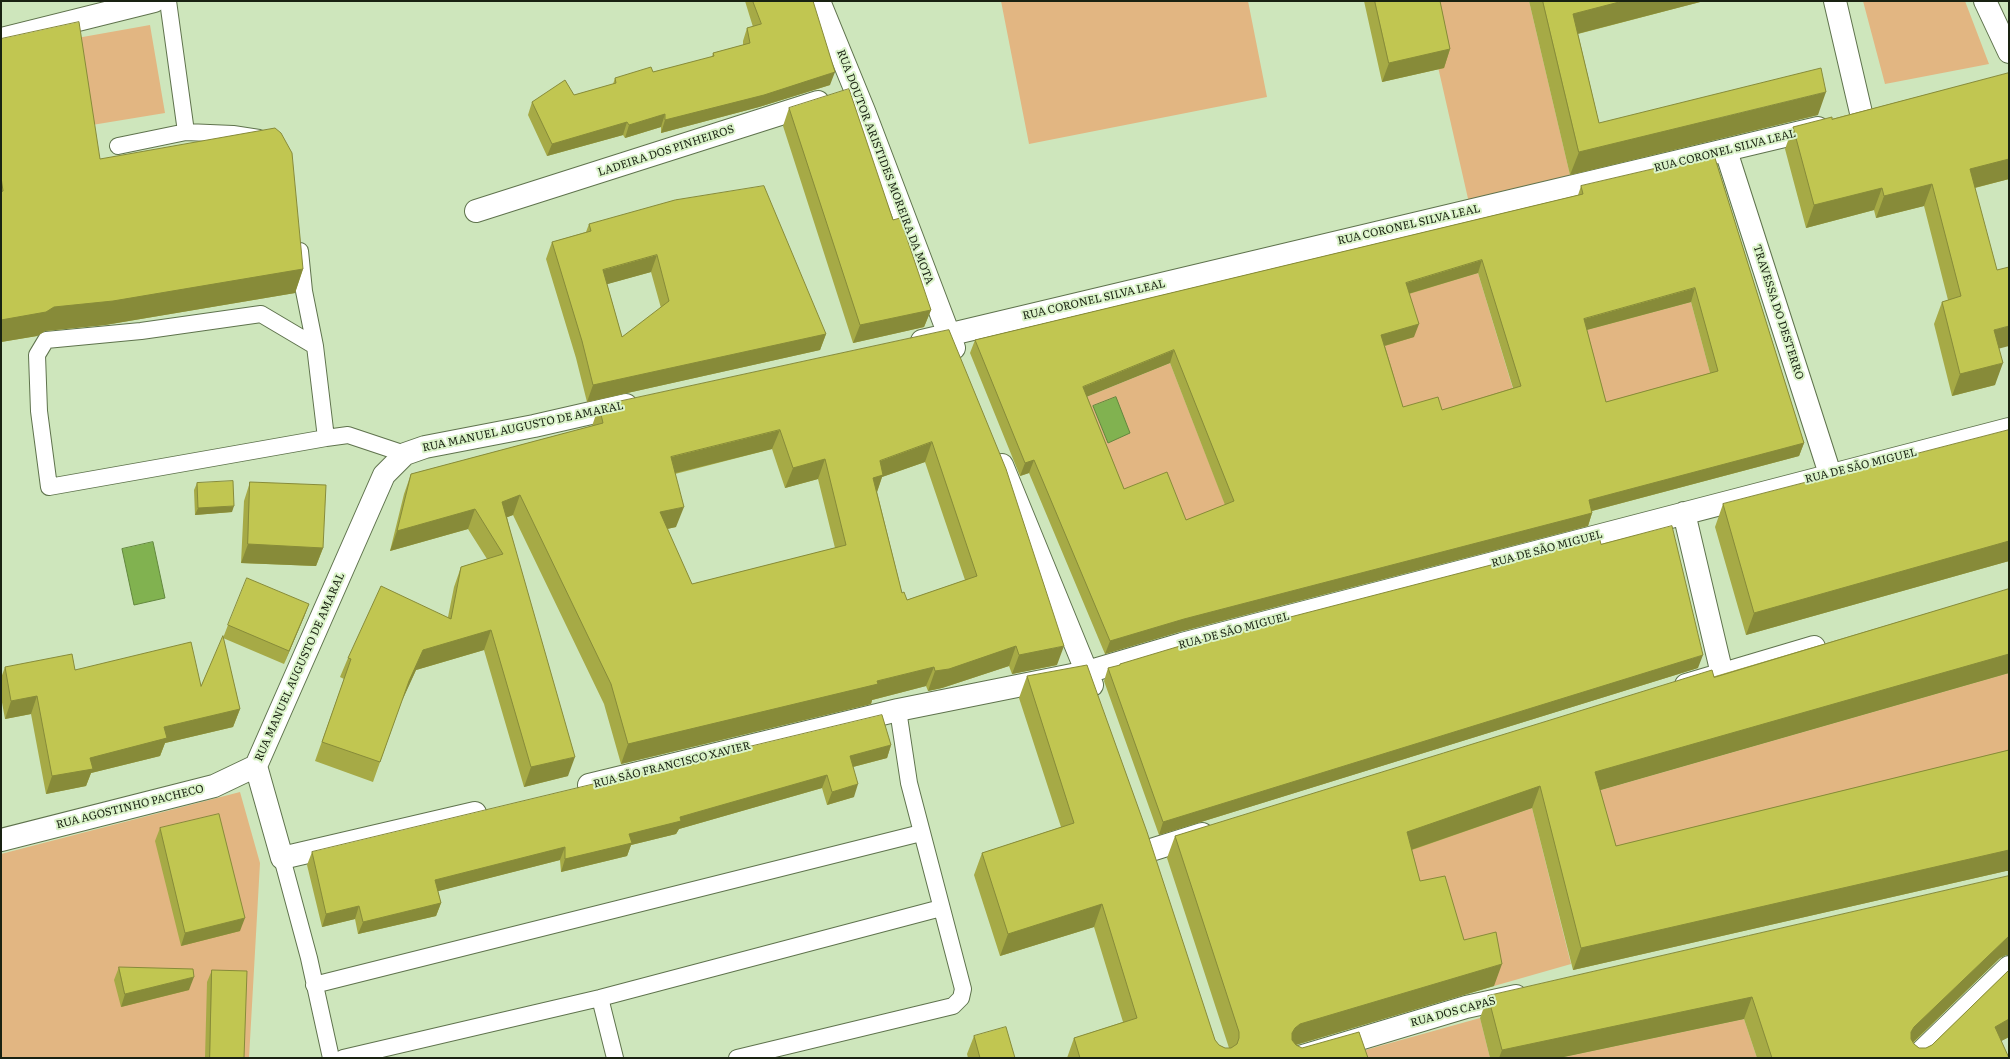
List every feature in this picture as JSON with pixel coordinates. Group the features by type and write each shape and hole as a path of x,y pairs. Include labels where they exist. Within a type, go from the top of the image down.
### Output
{"street":[{"path":"1,39 154,1"},
{"name":"RUA DOUTOR ARISTIDES MOREIRA DA MOTA","path":"819,1 953,334 961,364"},
{"path":"1835,1 1862,117"},
{"path":"1985,1 2009,52"},
{"name":"LADEIRA DOS PINHEIROS","path":"476,211 855,90"},
{"name":"RUA CORONEL SILVA LEAL","path":"953,334 1726,151 1884,112"},
{"name":"TRAVESSA DO DESTERRO","path":"1726,151 1830,474"},
{"path":"901,345 953,334"},
{"name":"RUA MANUEL AUGUSTO DE AMARAL","path":"256,766 384,475 405,454 425,446 534,426 649,400"},
{"name":"RUA DE SÃO MIGUEL","path":"1087,672 1198,640 1830,474 2009,429"},
{"path":"994,445 1087,672 1097,701"},
{"path":"1684,513 1722,674"},
{"path":"1669,690 1836,641"},
{"name":"RUA SÃO FRANCISCO XAVIER","path":"566,791 898,710 1087,672"},
{"path":"256,766 282,858 496,808"},
{"name":"RUA AGOSTINHO PACHECO","path":"1,840 214,786 256,766"},
{"path":"1158,872 1148,842 1219,828"},
{"path":"1916,1058 2009,967"},
{"name":"RUA DOS CAPAS","path":"1296,1058 1466,1007 1536,991"}],"lane":[{"path":"168,1 186,132"},
{"path":"118,146 186,132 233,134 262,138 273,145"},
{"path":"299,237 304,291 315,346 326,438"},
{"path":"315,346 261,314 141,331 46,340 37,354 39,410 49,487 348,435 405,454"},
{"path":"737,1058 953,1006 961,998 963,989 909,784 898,710"},
{"path":"314,985 921,833"},
{"path":"282,858 309,958 331,1058"},
{"path":"343,1058 600,998 941,908"},
{"path":"600,998 615,1058"}],"shaded area":[{"path":"1001,1 1248,1 1267,97 1029,144"},
{"path":"1423,1 1529,1 1571,179 1469,203"},
{"path":"1863,1 1965,1 1989,64 1885,84"},
{"path":"150,25 165,113 92,125 77,38"},
{"path":"1478,273 1516,399 1398,420 1377,348 1401,296"},
{"path":"1691,302 1713,384 1611,450 1579,332"},
{"path":"1170,363 1229,514 1181,533 1119,502 1079,400"},
{"path":"1116,397 1130,433 1108,443 1093,406"},
{"path":"153,542 165,598 134,605 122,549"},
{"path":"2009,673 2009,771 1608,868 1587,794"},
{"path":"240,792 260,863 249,1058 1,1058 1,854"},
{"path":"1532,808 1571,964 1494,986 1456,962 1412,903 1399,854"},
{"path":"1480,1018 1490,1058 1353,1058 1351,1054"},
{"path":"1744,1019 1757,1058 1559,1058"}],"building":[{"path":"753,1 813,1 835,72 764,95 665,120 665,114 629,125 627,122 552,144 532,102 565,80 574,95 616,83 615,78 651,67 653,72 714,56 713,53 750,43 747,28 761,24"},
{"path":"1375,1 1440,1 1450,49 1389,63"},
{"path":"1543,1 1623,1 1573,14 1599,123 1821,68 1826,92 1579,152"},
{"path":"79,22 100,159 275,128 281,133 292,153 303,269 113,301 54,307 46,312 1,320 1,192 3,191 1,177 1,39"},
{"path":"2009,73 2009,159 1970,169 1997,270 2009,267 2009,326 1994,330 2003,363 1960,374 1942,302 1961,296 1932,184 1884,196 1882,188 1814,205 1793,127 1832,117 1832,119"},
{"path":"849,89 893,220 900,218 931,310 860,325 789,108"},
{"path":"1714,155 1804,443 1589,500 1592,513 1184,619 1110,641 1034,460 1025,463 975,340 1583,194 1581,186","holes":["1482,260 1521,386 1442,410 1438,397 1403,407 1381,335 1419,324 1406,283","1695,288 1718,371 1606,402 1584,319","1174,350 1234,501 1186,520 1167,472 1124,489 1083,387"]},
{"path":"764,186 826,334 593,385 582,341 552,242 591,231 589,224 675,200","holes":["657,255 669,301 622,337 603,270"]},
{"path":"949,330 1006,469 1064,646 1019,655 1016,646 949,669 935,671 934,667 877,681 878,684 628,744 611,684 520,495 502,502 575,757 531,767 491,630 423,650 409,681 380,762 322,742 351,659 348,658 381,586 451,619 461,567 503,554 475,509 397,531 411,474 603,423 599,406","holes":["780,430 793,468 825,459 846,545 692,584 660,512 684,507 671,457","932,442 977,576 907,600 904,592 902,593 873,478 883,475 880,461"]},
{"path":"2009,430 2009,541 1754,613 1723,504"},
{"path":"233,481 234,506 198,508 197,483"},
{"path":"250,482 326,485 323,548 248,544"},
{"path":"1672,526 1703,655 1163,822 1108,668 1190,643 1599,537 1601,544"},
{"path":"247,578 309,604 289,651 228,625"},
{"path":"2009,589 2009,654 1595,772 1616,846 2009,750 2009,850 1581,948 1540,786 1407,832 1420,881 1445,876 1464,940 1496,932 1502,964 1300,1024 1292,1033 1292,1040 1296,1045 1302,1048 1359,1032 1368,1058 1080,1058 1074,1038 1137,1018 1102,904 1008,934 982,853 1074,823 1027,676 1087,665 1147,832 1215,1040 1219,1045 1225,1048 1231,1048 1237,1044 1239,1032 1175,836 1712,670 1714,677"},
{"path":"223,636 240,709 164,727 167,738 90,758 93,769 52,776 37,696 11,701 5,667 72,654 75,670 191,642 201,686"},
{"path":"882,715 891,745 850,756 858,784 832,792 827,775 680,817 681,821 629,834 632,843 565,859 565,847 435,880 441,903 363,922 359,906 326,914 312,852"},
{"path":"219,814 245,918 185,933 160,828"},
{"path":"2009,876 2009,936 1914,1027 1911,1032 1911,1039 1919,1048 1926,1048 1932,1045 2009,970 2009,1019 1995,1027 2009,1058 1772,1058 1752,997 1502,1050 1488,996"},
{"path":"119,967 193,969 194,977 125,994"},
{"path":"212,970 247,971 244,1058 210,1058"},
{"path":"1006,1027 1015,1058 980,1058 974,1036"}]}
